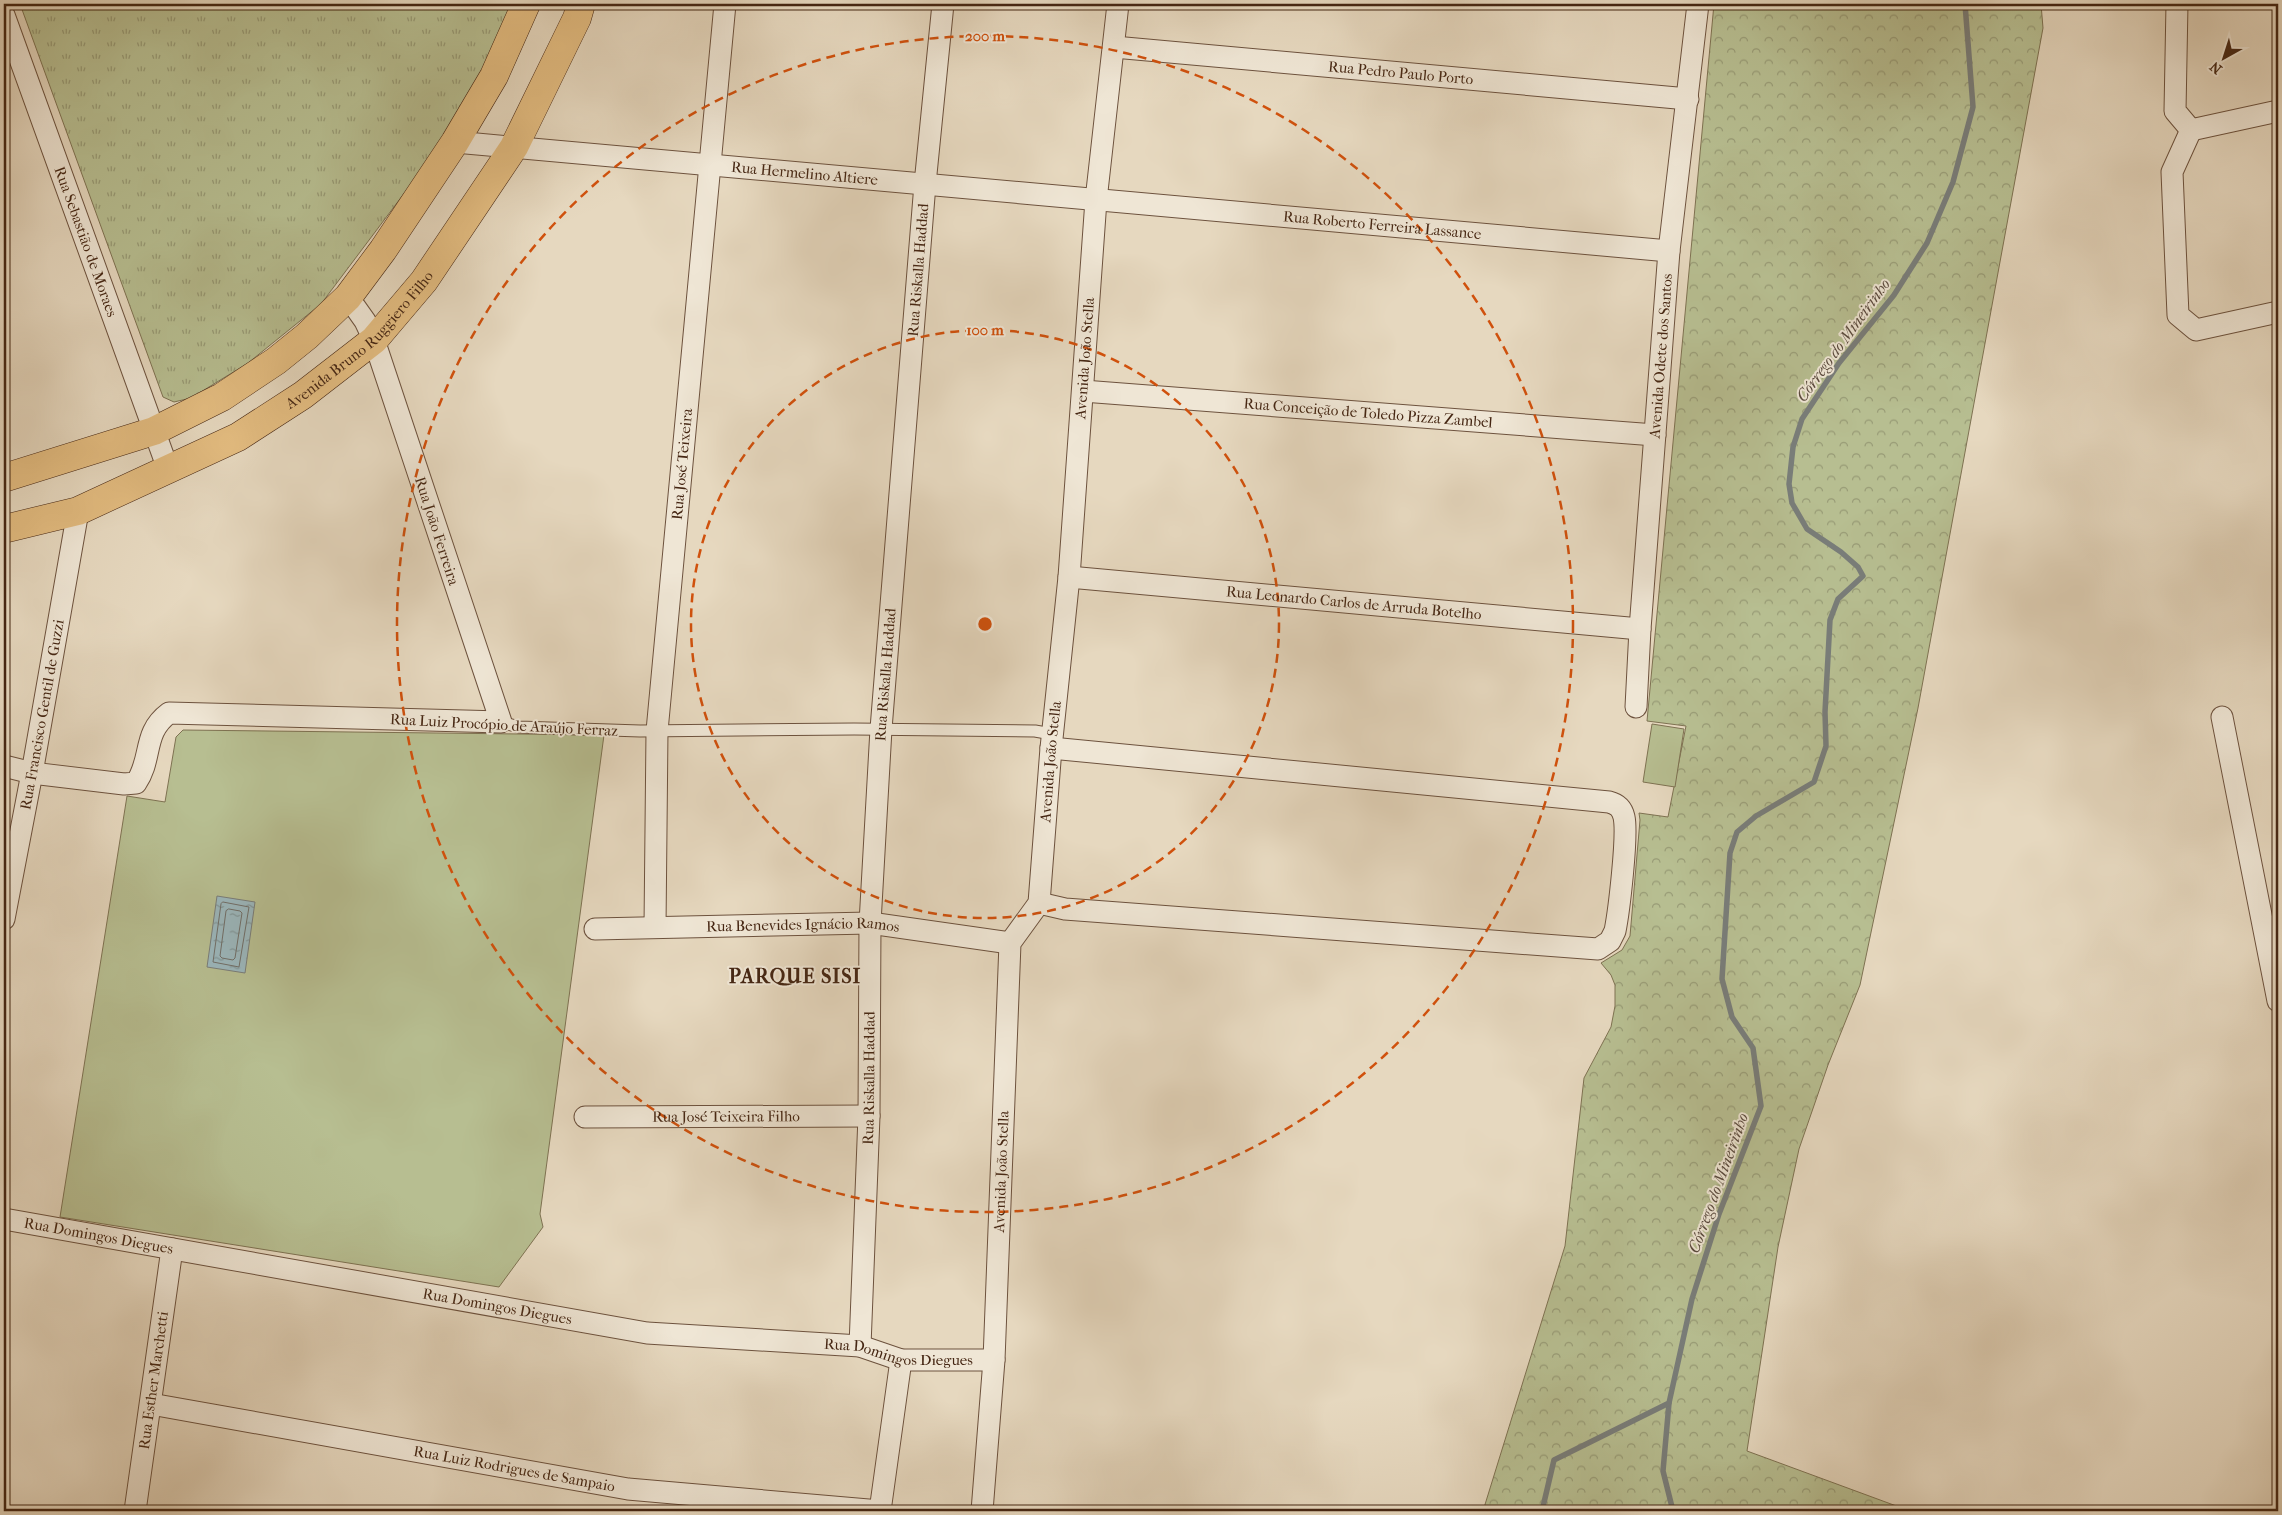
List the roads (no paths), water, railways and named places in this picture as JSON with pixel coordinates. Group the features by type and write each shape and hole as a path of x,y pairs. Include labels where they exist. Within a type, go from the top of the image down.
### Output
{"main road":[{"path":"4,478 154,431 222,397 276,361 307,336 348,297 383,250 455,142 494,76 526,4"},
{"name":"Avenida Bruno Ruggiero Filho","path":"4,529 78,511 238,437 303,396 374,340 424,282 514,147 582,4"}],"street":[{"name":"Rua José Teixeira","path":"655,926 657,731 725,4"},
{"name":"Rua Riskalla Haddad","path":"860,1346 869,1116 870,923 881,730 925,184 943,4"},
{"name":"Avenida João Stella","path":"1040,902 1051,741 1069,577 1096,200 1118,4"},
{"name":"Avenida Odete dos Santos","path":"1636,707 1640,629 1669,251 1698,4"},
{"path":"2177,4 2175,111 2191,130"},
{"name":"Rua Sebastião de Moraes","path":"4,15 168,469"},
{"name":"Rua Pedro Paulo Porto","path":"1114,47 1688,99"},
{"path":"2191,130 2278,110"},
{"path":"2191,130 2172,172 2178,315 2196,330 2278,312"},
{"name":"Rua Hermelino Altiere","path":"455,142 1096,200"},
{"name":"Rua Roberto Ferreira Lassance","path":"1096,200 1669,251"},
{"name":"Rua João Ferreira","path":"348,297 365,321 374,340 501,722"},
{"name":"Rua Conceição de Toledo Pizza Zambel","path":"1083,391 1655,435"},
{"name":"Rua Francisco Gentil de Guzzi","path":"4,920 78,511"},
{"name":"Rua Leonardo Carlos de Arruda Botelho","path":"1069,577 1640,629"},
{"name":"Rua Luiz Procópio de Araújo Ferraz","path":"4,766 32,773 124,784 136,783 144,772 150,740 157,722 168,714 501,722"},
{"path":"2222,717 2269,914 2278,1002"},
{"path":"1010,943 1040,902 1065,909 1598,949 1610,941 1615,931 1625,838 1624,816 1618,806 1608,802 1051,741"},
{"name":"Rua Benevides Ignácio Ramos","path":"595,929 655,926 870,923 1010,943"},
{"name":"Avenida João Stella","path":"982,1511 994,1360 1010,943"},
{"name":"Rua José Teixeira Filho","path":"585,1117 869,1116"},
{"name":"Rua Domingos Diegues","path":"4,1219 647,1333 860,1346 901,1360 994,1360"},
{"name":"Rua Esther Marchetti","path":"135,1511 172,1249"},
{"path":"880,1511 901,1360"},
{"name":"Rua Luiz Rodrigues de Sampaio","path":"151,1404 628,1489 880,1511"}],"lane":[{"name":"Rua Luiz Procópio de Araújo Ferraz","path":"501,722 519,728 657,731 1035,731 1051,741"}],"water":[{"path":"217,896 255,902 245,973 207,967"}],"waterway":[{"name":"Córrego do Mineirinho","path":"1542,1511 1554,1460 1669,1403 1692,1299 1719,1214 1761,1106 1753,1048 1732,1017 1722,979 1730,853 1737,832 1756,816 1814,782 1826,746 1825,712 1830,620 1838,599 1863,576 1858,567 1841,552 1807,529 1792,503 1789,484 1793,447 1802,419 1839,363 1894,295 1927,243 1953,182 1973,107 1965,4"},
{"path":"1669,1403 1663,1471 1673,1511"}],"district":[{"name":"PARQUE SISI","path":"795,976"}]}
